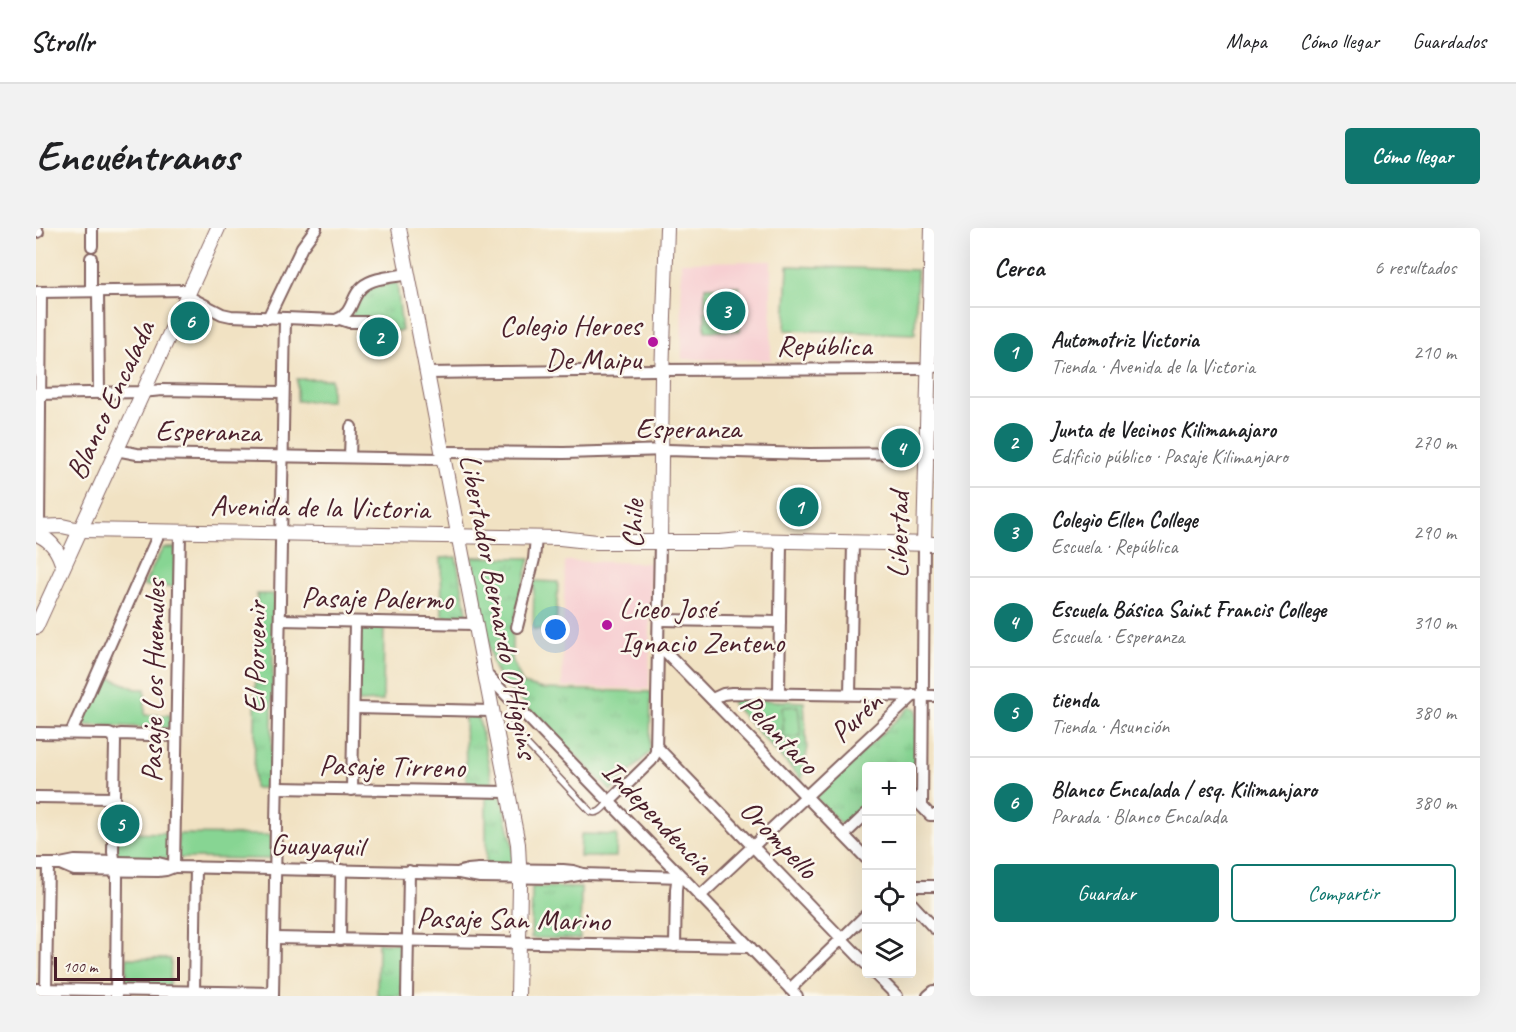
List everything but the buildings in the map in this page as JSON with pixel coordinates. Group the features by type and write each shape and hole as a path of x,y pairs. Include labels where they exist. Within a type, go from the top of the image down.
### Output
{"street":[{"path":"92,228 92,246"},
{"name":"Blanco Encalada","path":"36,627 218,228"},
{"name":"Libertador Bernardo O'Higgins","path":"399,228 518,844 520,874 518,996"},
{"name":"Chile","path":"657,747 667,228"},
{"name":"Libertad","path":"922,806 921,764 929,544 932,228"},
{"path":"268,318 312,230"},
{"path":"91,258 95,291 99,393"},
{"path":"340,319 349,311 358,292 366,284 408,274"},
{"path":"63,567 54,545 38,531 38,292 188,293 227,315 371,322"},
{"name":"El Porvenir","path":"273,994 285,318"},
{"name":"República","path":"427,373 932,368"},
{"path":"38,394 162,390 283,392"},
{"path":"350,457 351,427"},
{"name":"Esperanza","path":"116,450 137,454 350,457 661,450 809,454 930,453"},
{"name":"Avenida de la Victoria","path":"38,531 63,534 80,530 560,538 597,542 660,539 720,542 740,540 929,544"},
{"path":"71,733 160,531"},
{"name":"Pasaje Los Huemules","path":"174,867 180,532"},
{"path":"517,627 534,559 536,538"},
{"path":"779,693 781,541"},
{"path":"850,694 853,543"},
{"name":"Pasaje Palermo","path":"280,620 474,624"},
{"path":"659,620 780,622"},
{"path":"352,790 355,622"},
{"name":"Pelantaro","path":"658,644 862,853"},
{"name":"Independencia","path":"484,672 794,992"},
{"path":"712,699 727,693 924,696"},
{"name":"Purén","path":"700,896 807,796 924,696"},
{"path":"354,708 491,711"},
{"path":"36,733 176,736"},
{"path":"114,736 113,852 117,877 116,993"},
{"path":"609,802 651,761 657,747"},
{"name":"Orompello","path":"657,747 862,959"},
{"path":"916,768 921,764"},
{"name":"Pasaje Tirreno","path":"277,788 507,792"},
{"path":"36,797 114,798"},
{"path":"916,800 930,815 934,815"},
{"path":"844,835 865,816"},
{"name":"Guayaquil","path":"36,864 60,864 74,870 161,863 174,867 409,871 459,873 480,877 520,874 567,878 583,874 682,877"},
{"path":"48,864 41,989 116,993 194,991 273,994"},
{"path":"194,991 196,867"},
{"path":"340,940 342,870"},
{"path":"407,996 409,871"},
{"path":"675,946 676,889 677,882 682,877"},
{"path":"916,886 934,886"},
{"path":"916,908 934,928"},
{"path":"794,992 862,920"},
{"name":"Pasaje San Marino","path":"274,938 750,947"},
{"path":"879,978 897,996"},
{"path":"928,996 934,991"}],"lane":[{"path":"510,726 591,812 598,812 609,802"}],"shaded area":[{"path":"771,261 771,360 682,359 681,262"},
{"name":"Liceo José Ignacio Zenteno","path":"565,561 651,563 649,689 562,687"}],"green space":[{"path":"788,266 917,270 915,334 785,330"},
{"path":"397,282 402,331 386,331 385,322 353,322 351,316 364,294 373,288"},
{"path":"739,286 740,307 705,308 705,287"},
{"path":"740,310 740,331 705,331 705,311"},
{"path":"297,379 331,379 331,401 297,401"},
{"path":"163,548 176,548 175,587 143,586"},
{"path":"456,557 468,617 442,616 441,558"},
{"path":"472,557 530,558 512,629 512,659 523,684 543,689 651,692 650,752 611,791 500,680 493,665"},
{"path":"534,581 558,582 556,630 533,629"},
{"path":"257,594 274,594 271,788 254,788"},
{"path":"359,624 384,624 383,701 358,702"},
{"path":"102,674 136,689 145,689 145,715 170,715 170,728 79,725"},
{"path":"733,699 804,702 807,752 802,780 732,704"},
{"path":"798,706 801,736 784,738 782,707"},
{"path":"910,707 917,709 915,761 862,762 862,809 843,826 815,797"},
{"path":"465,715 478,715 493,785 473,786 466,779"},
{"path":"486,796 501,796 512,841 514,865 486,864"},
{"path":"116,832 171,833 170,858 116,857"},
{"path":"178,834 271,835 271,859 177,858"},
{"path":"581,834 617,835 616,857 580,857"},
{"path":"532,887 581,888 580,939 531,938"},
{"path":"378,943 403,943 402,996 377,996"},
{"path":"127,958 171,959 170,985 126,984"}],"place":[{"name":"Colegio Ellen College","path":"726,311"},
{"name":"Blanco Encalada / esq. Kilimanjaro","path":"190,321"},
{"name":"Junta de Vecinos Kilimanajaro","path":"379,337"},
{"name":"Colegio Heroes De Maipu","path":"653,342"},
{"name":"Escuela Básica Saint Francis College","path":"901,448"},
{"name":"Automotriz Victoria","path":"799,507"},
{"name":"Liceo José Ignacio Zenteno","path":"607,625"},
{"name":"tienda","path":"120,824"}]}
